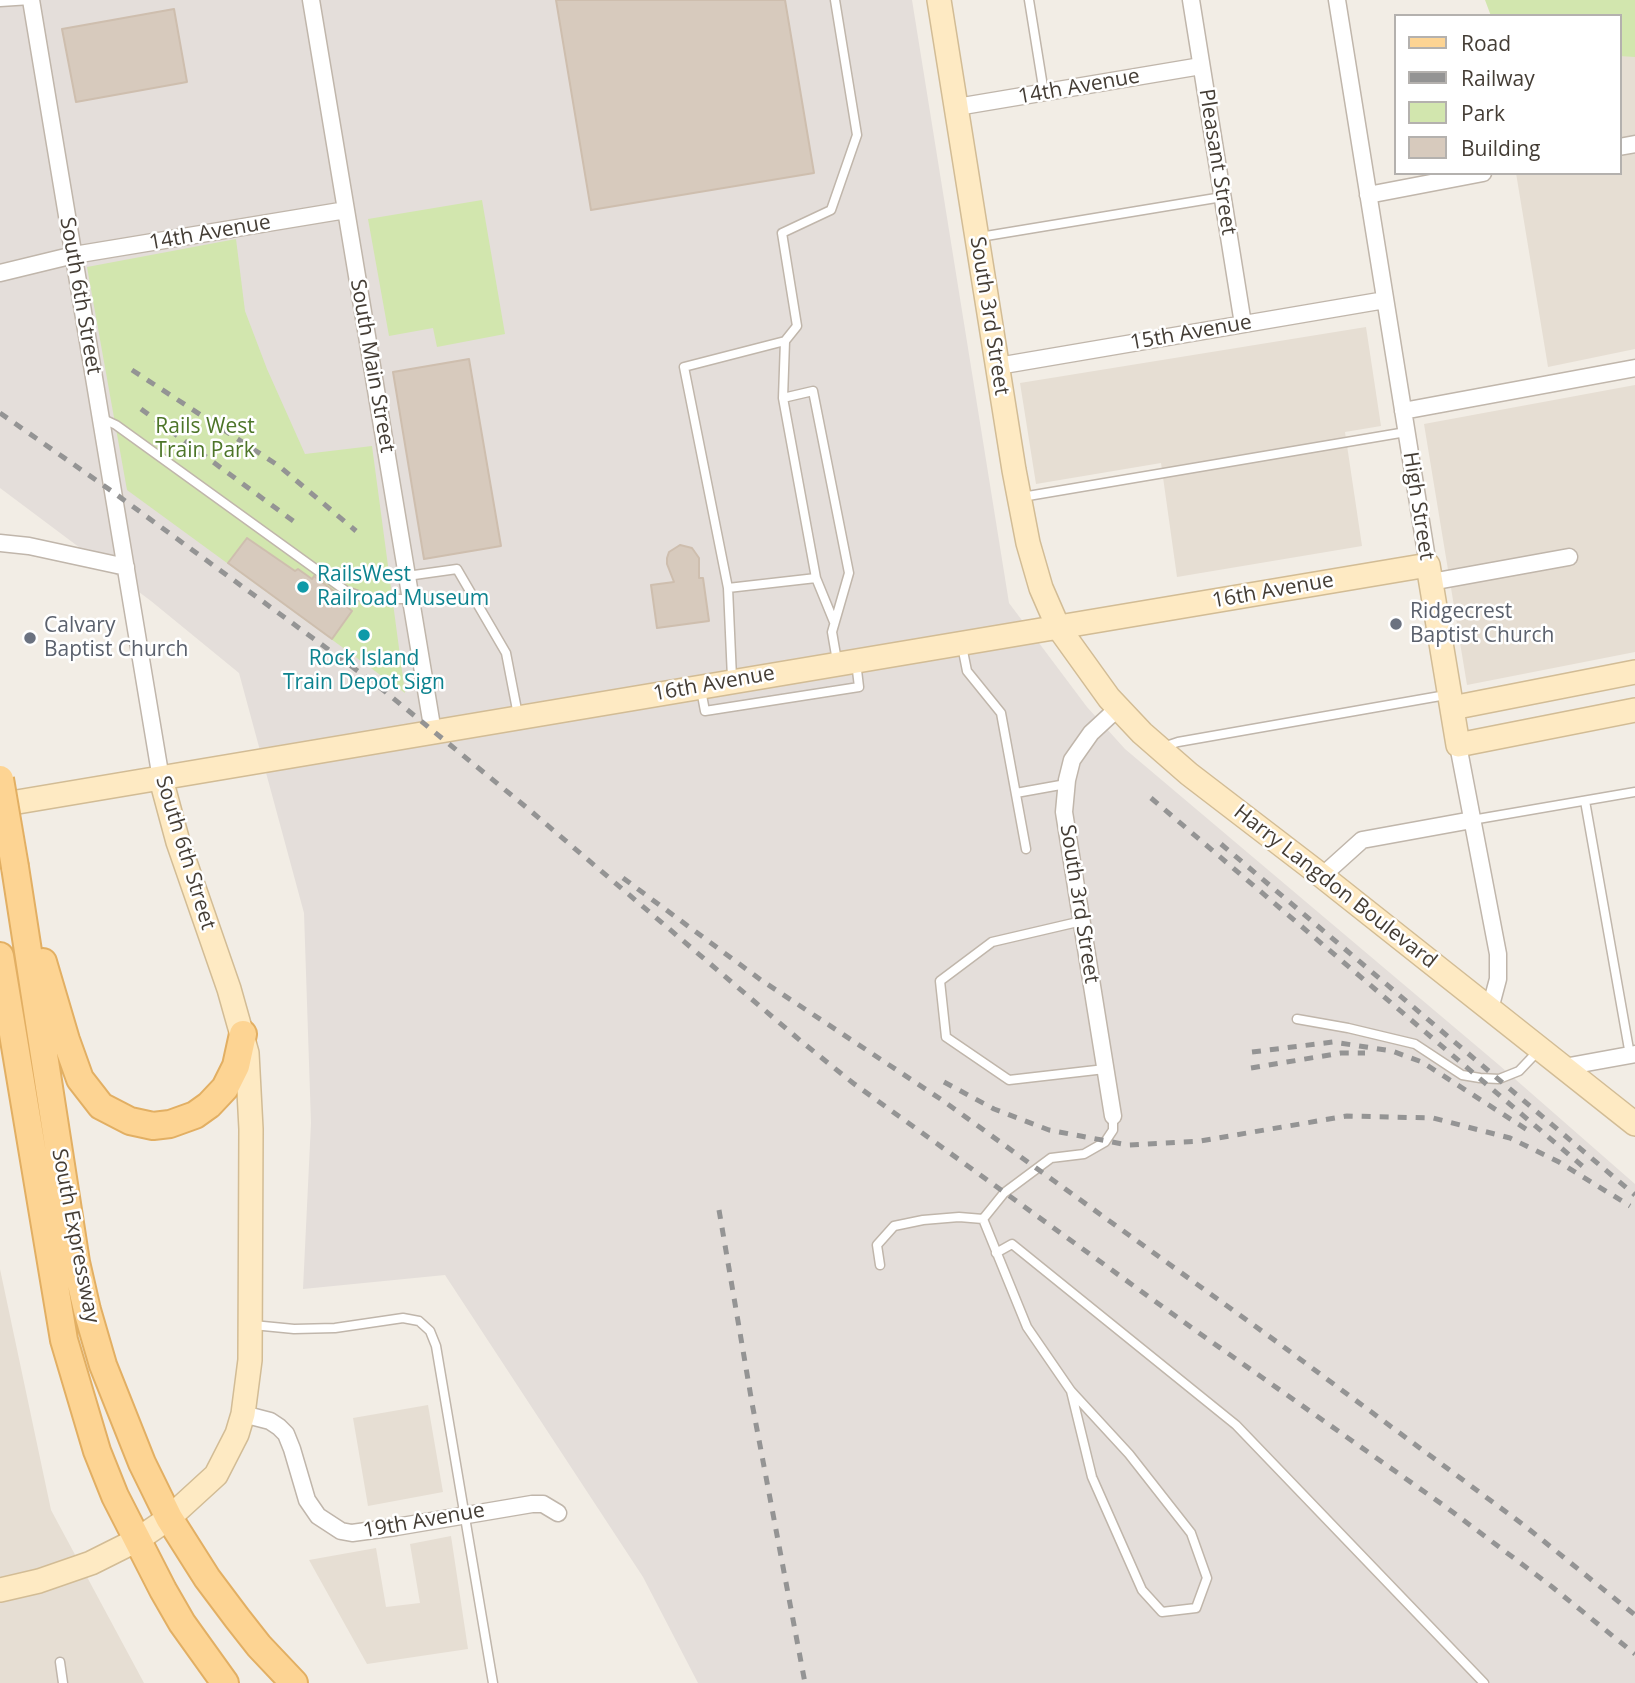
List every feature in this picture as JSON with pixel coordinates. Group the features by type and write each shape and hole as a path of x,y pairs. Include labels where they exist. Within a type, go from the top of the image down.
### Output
{"main road":[{"name":"South Expressway","path":"0,779 67,1210 87,1310 120,1411 169,1518 207,1578 237,1618 294,1683"},
{"path":"15,867 75,1066 89,1092 101,1106 130,1121 153,1126 170,1124 195,1115 225,1088 236,1066 243,1034"},
{"name":"South Expressway","path":"0,956 64,1340 97,1451 137,1540 182,1623 225,1683"}],"street":[{"name":"South 6th Street","path":"32,0 161,779 178,842 243,1034 251,1105 250,1360 243,1414 237,1434 216,1475 169,1518 137,1540"},
{"name":"South Main Street","path":"311,0 433,732"},
{"name":"South 3rd Street","path":"939,0 1019,497 1041,588 1058,627"},
{"name":"Pleasant Street","path":"1191,0 1243,324"},
{"name":"High Street","path":"1337,0 1429,574 1498,954 1498,979 1490,1009"},
{"name":"14th Avenue","path":"957,107 1201,66"},
{"path":"1368,195 1473,175"},
{"name":"14th Avenue","path":"0,273 74,256 345,210"},
{"name":"15th Avenue","path":"998,366 1385,300"},
{"path":"1403,411 1635,368"},
{"path":"0,543 29,546 126,567"},
{"name":"16th Avenue","path":"0,805 1058,627 1429,574 1569,557"},
{"name":"Harry Langdon Boulevard","path":"1058,627 1118,709 1160,749 1635,1125"},
{"path":"1451,701 1635,672"},
{"name":"South 3rd Street","path":"1113,1116 1064,812 1066,784 1072,760 1091,733 1118,709"},
{"path":"1458,745 1635,710"},
{"path":"1322,876 1362,840 1472,820"},
{"path":"1564,1067 1633,1055"},
{"name":"19th Avenue","path":"243,1414 270,1421 286,1434 307,1500 318,1516 341,1531 363,1532 532,1504 543,1504 558,1513"},
{"path":"0,1590 91,1563 137,1540"}],"lane":[{"path":"0,2 32,0"},
{"path":"835,0 857,135 831,210 782,233 797,326 785,341 783,398 816,578 835,623"},
{"path":"1029,0 1044,93"},
{"path":"976,237 1222,197"},
{"path":"748,704 738,680 728,588 684,367 785,341"},
{"path":"700,687 705,711 859,687 832,632 849,573 813,391 783,398"},
{"path":"101,418 116,425 346,591 368,598 411,599"},
{"path":"1019,497 1406,432"},
{"path":"407,576 457,569 506,653 519,718"},
{"path":"728,588 816,578"},
{"path":"962,643 967,671 1001,713 1026,849"},
{"path":"1160,749 1178,742 1451,701"},
{"path":"1016,793 1066,784"},
{"path":"1472,820 1635,792"},
{"path":"1585,801 1633,1055"},
{"path":"1082,921 992,942 940,981 946,1037 1009,1080 1105,1069"},
{"path":"1297,1019 1415,1044 1462,1075 1480,1078 1499,1079 1519,1071 1541,1049"},
{"path":"983,1219 1004,1193 1051,1158 1084,1154 1105,1142 1113,1130 1113,1116"},
{"path":"880,1265 877,1245 894,1226 959,1217 983,1219"},
{"path":"983,1219 1027,1327 1070,1391 1129,1454 1191,1533 1207,1578 1196,1608 1162,1612 1142,1590 1092,1477 1070,1391"},
{"path":"996,1253 1012,1244 1236,1425 1484,1683"},
{"path":"250,1325 294,1329 335,1328 403,1318 419,1321 429,1331 436,1346 493,1683"},
{"path":"60,1662 63,1683"}],"shaded area":[{"path":"0,0 912,0 1009,603 1087,707 1125,749 1499,1065 1635,1184 1635,1683 698,1683 643,1577 445,1275 303,1289 311,1123 304,913 239,673 151,601 0,488"},
{"path":"1635,43 1635,349 1548,367 1516,175 1621,175 1621,45"},
{"path":"1366,327 1381,426 1345,432 1362,546 1177,577 1161,463 1036,484 1020,383"},
{"path":"1635,385 1635,652 1467,685 1424,424"},
{"path":"0,1269 51,1510 144,1683 0,1683"},
{"path":"428,1405 443,1492 368,1506 353,1418"},
{"path":"451,1536 468,1649 367,1664 309,1560 376,1548 386,1607 420,1603 410,1544"}],"green space":[{"path":"1485,0 1635,0 1635,57 1621,56 1621,14 1490,14"},
{"path":"482,200 505,334 437,347 433,328 389,336 368,219"},
{"name":"Rails West Train Park","path":"236,239 245,311 267,369 305,454 372,446 405,693 127,490 87,267"}],"building":[{"path":"556,0 785,0 814,173 591,210"},
{"path":"174,9 187,82 76,102 62,29"},
{"path":"469,359 501,546 424,559 393,372"},
{"path":"247,538 295,571 298,569 312,579 314,576 335,592 333,595 352,611 332,639 228,563"},
{"path":"680,545 692,548 699,558 699,578 703,578 709,621 657,628 651,585 674,582 667,558 669,552"}],"railway":[{"path":"132,370 279,466 356,531"},
{"path":"141,409 296,523"},
{"path":"0,413 377,685 853,1083 1199,1333 1446,1507 1551,1586 1635,1654"},
{"path":"1151,798 1587,1170"},
{"path":"1221,844 1635,1195"},
{"path":"623,878 761,980 942,1100 1277,1342 1525,1526 1635,1615"},
{"path":"1252,1052 1333,1042 1392,1051 1422,1062 1529,1131"},
{"path":"1251,1068 1341,1053 1365,1053"},
{"path":"944,1082 994,1109 1049,1130 1128,1145 1200,1141 1347,1116 1433,1118 1510,1138 1559,1162 1630,1206"},
{"path":"719,1210 805,1683"}],"place":[{"name":"RailsWest Railroad Museum","path":"303,587"},
{"name":"Ridgecrest Baptist Church","path":"1396,624"},
{"name":"Rock Island Train Depot Sign","path":"364,635"},
{"name":"Calvary Baptist Church","path":"30,638"}]}
